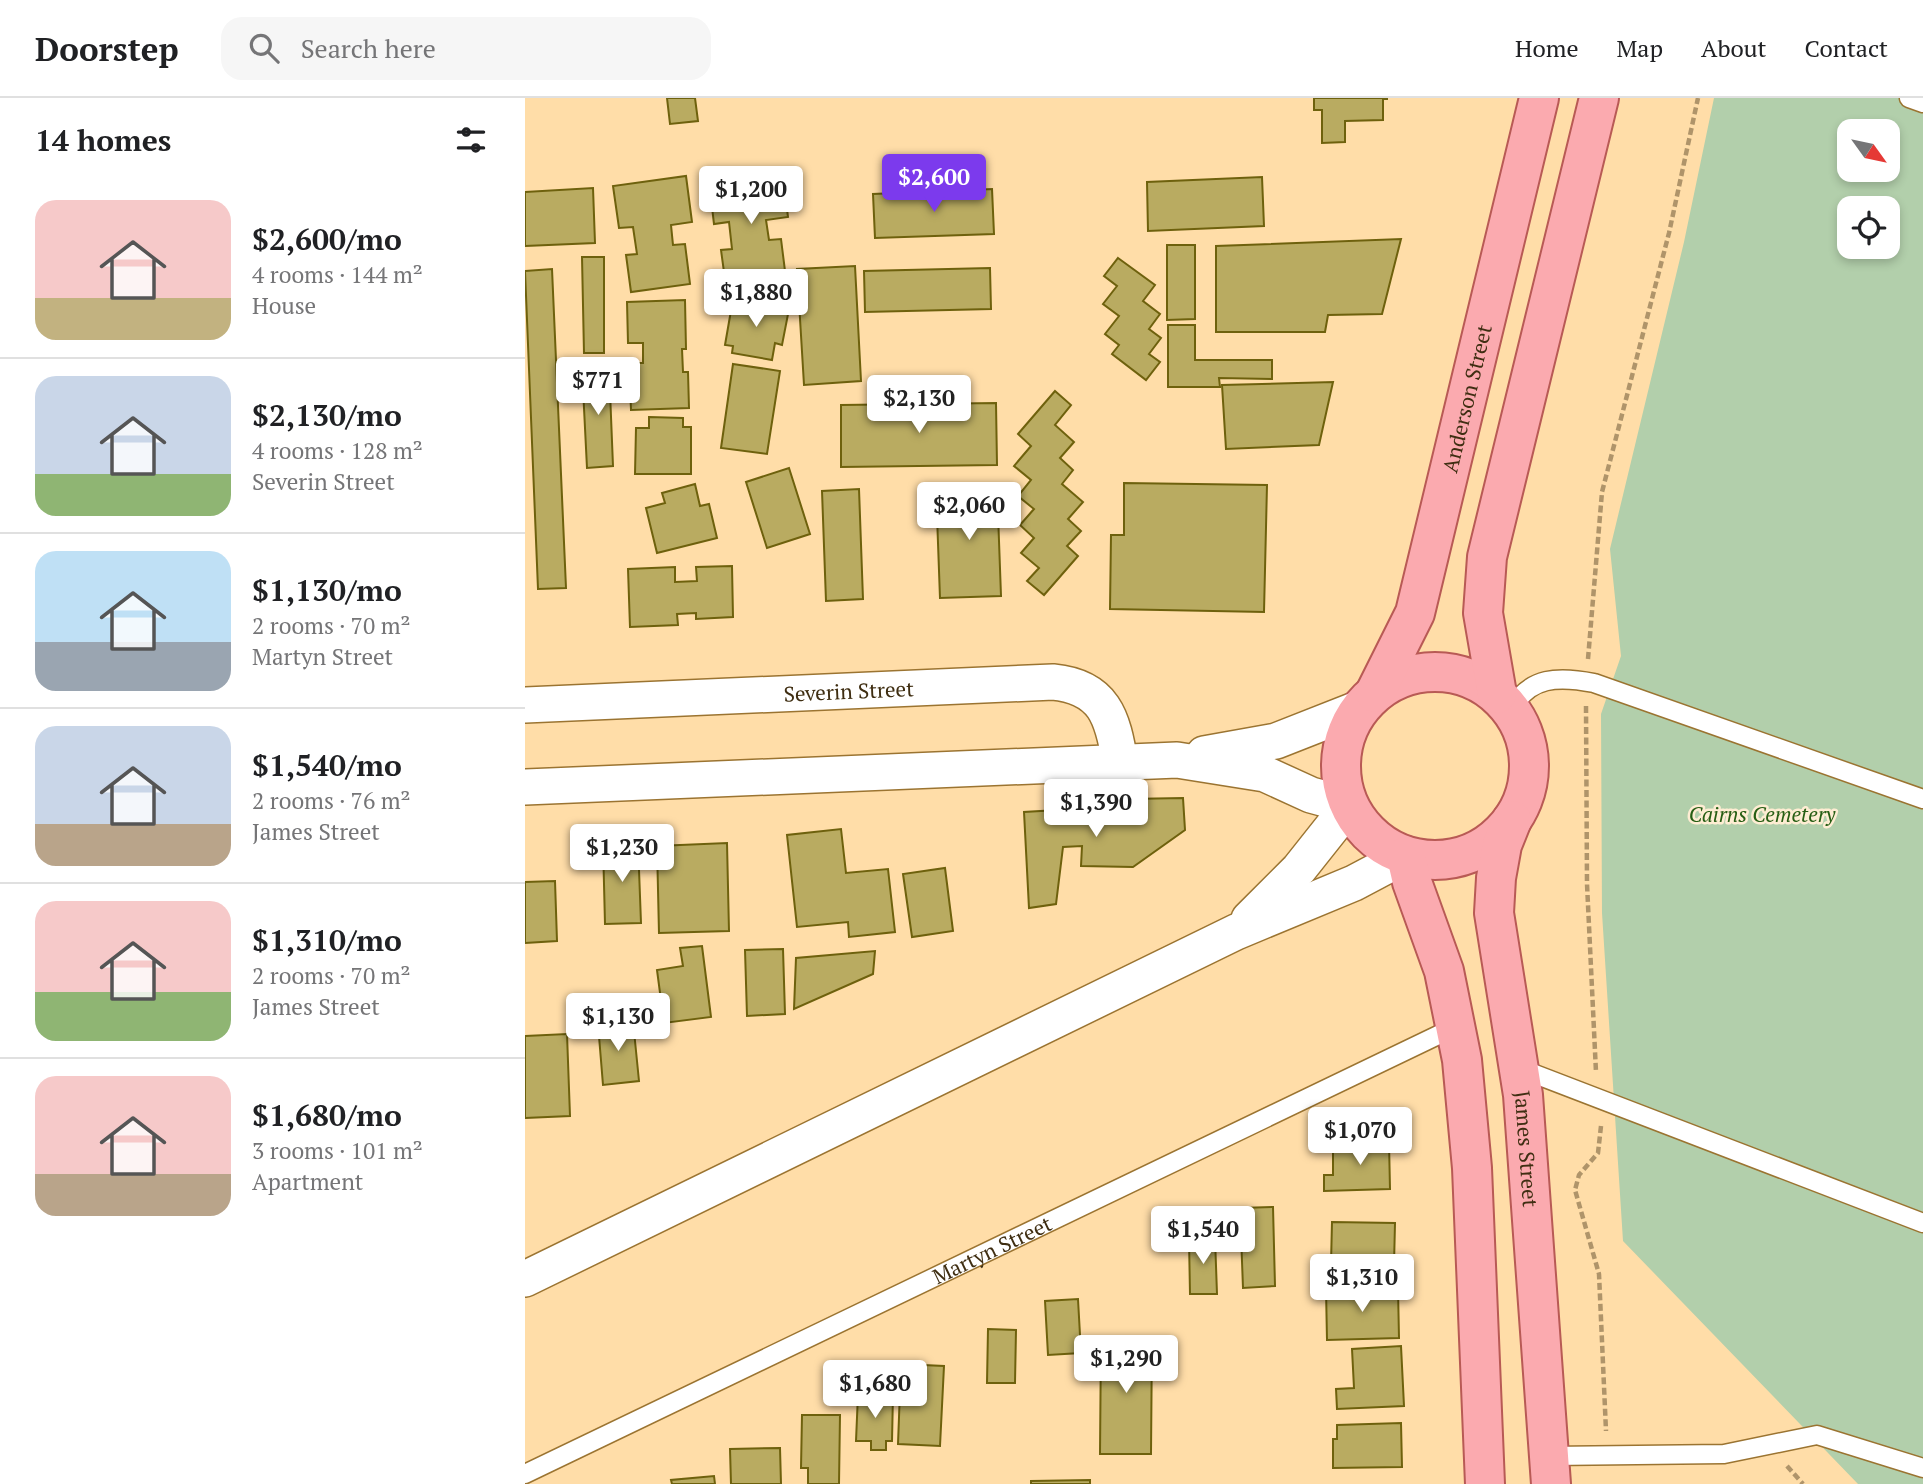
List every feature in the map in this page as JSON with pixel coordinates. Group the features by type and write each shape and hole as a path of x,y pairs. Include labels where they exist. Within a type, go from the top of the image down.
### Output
{"main road":[{"name":"Anderson Street","path":"1368,701 1415,613 1539,98"},
{"path":"1504,702 1483,613 1487,557 1599,98"},
{"path":"1443,672 1471,678 1504,702 1520,724 1529,756 1527,790 1512,820 1501,834 1473,853 1440,861 1406,856 1372,837 1349,805 1342,780 1341,755 1347,730 1368,701 1414,674 1443,672"},
{"name":"James Street","path":"1512,820 1498,867 1494,913 1520,1068 1550,1470"},
{"path":"1406,856 1412,882 1444,971 1457,1026 1472,1168 1485,1484"}],"street":[{"name":"Severin Street","path":"525,705 1053,682 1082,687 1099,702 1115,730 1120,763"},
{"path":"525,787 1177,760 1276,741 1368,701"},
{"path":"1177,760 1265,774 1311,795 1349,805 1299,869 1236,932"},
{"path":"525,1279 1236,932 1364,879 1406,856"}],"lane":[{"path":"1909,98 1923,103"},
{"path":"1504,702 1536,685 1557,679 1586,681 1611,687 1923,799"},
{"name":"Martyn Street","path":"525,1474 1457,1026"},
{"path":"1520,1068 1923,1223"},
{"path":"1550,1470 1607,1454 1724,1454 1817,1435 1923,1468"}],"path":[{"path":"1607,1454 1599,1274 1575,1190 1579,1175 1598,1153 1601,1126 1597,1098 1587,884 1586,681 1602,492 1668,233 1698,98"}],"green space":[{"name":"Cairns Cemetery","path":"1714,98 1923,98 1923,1484 1858,1484 1623,1241 1602,913 1601,714 1621,656 1610,549 1684,242"}],"building":[{"path":"667,98 695,98 698,121 670,124"},
{"path":"1314,98 1387,99 1383,99 1383,120 1345,121 1345,142 1322,143 1322,110 1314,110"},
{"path":"782,171 788,217 766,220 769,240 781,239 786,279 726,287 721,250 732,249 729,222 714,224 709,181"},
{"path":"686,176 692,222 671,225 673,245 685,244 690,284 631,292 626,255 637,254 633,227 619,228 613,186"},
{"path":"1262,177 1264,226 1148,231 1147,182"},
{"path":"593,188 595,243 525,246 525,192"},
{"path":"992,189 994,234 875,238 873,194"},
{"path":"1401,239 1382,314 1328,315 1325,332 1216,332 1216,246"},
{"path":"1167,245 1195,245 1195,319 1167,320"},
{"path":"582,257 604,257 604,353 584,353"},
{"path":"1118,258 1155,285 1143,301 1160,314 1149,329 1161,338 1149,354 1160,362 1146,380 1112,354 1119,345 1105,334 1119,316 1103,304 1117,286 1104,276"},
{"path":"855,266 861,381 804,385 797,269"},
{"path":"990,268 991,309 865,312 864,271"},
{"path":"552,269 566,588 538,589 525,271"},
{"path":"733,299 789,309 782,345 775,343 772,360 732,353 733,346 725,345"},
{"path":"685,300 686,349 682,349 683,372 688,372 689,408 631,410 629,363 643,363 643,343 628,343 627,302"},
{"path":"1168,325 1195,325 1195,360 1272,360 1272,379 1219,378 1220,387 1168,387"},
{"path":"733,364 780,371 767,454 721,448"},
{"path":"609,367 613,466 587,468 582,368"},
{"path":"1333,382 1319,445 1226,449 1222,385"},
{"path":"1055,391 1071,405 1055,425 1074,442 1060,458 1073,470 1062,484 1083,502 1068,519 1081,531 1067,546 1078,556 1044,595 1027,581 1039,568 1021,553 1034,538 1020,525 1034,509 1018,496 1031,480 1014,466 1031,446 1018,434"},
{"path":"996,403 997,465 841,467 841,405"},
{"path":"649,417 683,418 683,427 691,427 691,474 635,474 636,428 649,428"},
{"path":"789,468 810,534 767,548 746,482"},
{"path":"1124,483 1267,485 1264,612 1110,609 1111,535 1124,535"},
{"path":"695,484 700,506 709,504 717,538 657,553 646,508 665,503 662,493"},
{"path":"997,486 1001,596 940,598 936,488"},
{"path":"859,489 863,599 826,601 822,491"},
{"path":"732,566 733,617 696,619 696,613 677,614 678,625 630,627 628,569 675,567 675,582 697,581 696,567"},
{"path":"1183,798 1185,830 1133,867 1081,866 1082,846 1063,847 1056,904 1029,908 1024,812 1126,806 1128,799"},
{"path":"841,829 846,873 888,869 895,932 849,937 848,922 797,927 787,835"},
{"path":"638,843 641,923 605,924 603,844"},
{"path":"727,843 729,931 659,933 657,846"},
{"path":"945,868 953,931 912,937 903,874"},
{"path":"555,881 557,941 525,943 525,882"},
{"path":"702,946 711,1017 664,1023 657,970 683,966 680,948"},
{"path":"783,949 785,1014 747,1016 745,950"},
{"path":"875,951 873,974 794,1009 796,958"},
{"path":"633,1021 639,1081 603,1085 598,1024"},
{"path":"567,1034 570,1116 525,1118 525,1036"},
{"path":"1389,1142 1390,1189 1324,1191 1324,1175 1333,1175 1333,1143"},
{"path":"1273,1207 1275,1286 1243,1288 1240,1208"},
{"path":"1332,1222 1395,1223 1394,1265 1331,1264"},
{"path":"1215,1238 1217,1294 1190,1294 1189,1239"},
{"path":"1398,1288 1399,1338 1327,1340 1326,1289"},
{"path":"1078,1299 1081,1353 1048,1355 1045,1301"},
{"path":"988,1329 1016,1330 1015,1383 987,1383"},
{"path":"1101,1336 1152,1336 1151,1454 1100,1454"},
{"path":"1401,1346 1404,1406 1337,1409 1336,1389 1354,1388 1352,1349"},
{"path":"901,1364 944,1366 940,1446 898,1444"},
{"path":"858,1394 893,1394 892,1441 886,1441 886,1450 871,1450 871,1441 856,1441"},
{"path":"802,1415 840,1415 839,1484 808,1484 808,1468 801,1468"},
{"path":"1401,1423 1402,1467 1333,1468 1333,1439 1337,1439 1337,1425"},
{"path":"780,1448 781,1484 731,1484 730,1449"},
{"path":"714,1476 715,1484 672,1484 671,1480"},
{"path":"1090,1480 1090,1484 1031,1484 1031,1481"}]}
